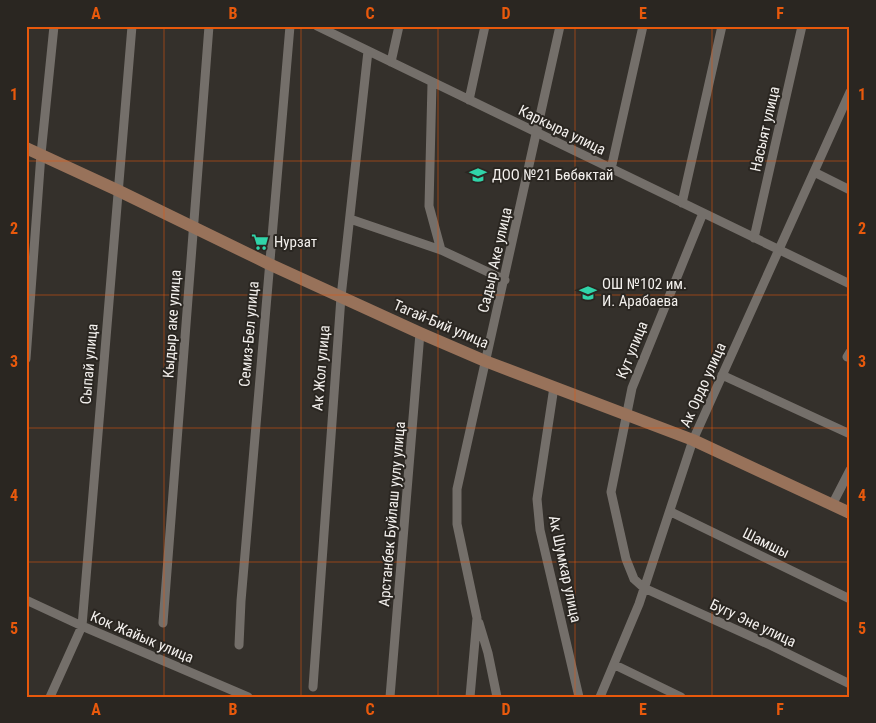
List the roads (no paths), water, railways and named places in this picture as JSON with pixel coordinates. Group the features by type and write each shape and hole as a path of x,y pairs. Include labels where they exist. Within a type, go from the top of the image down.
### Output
{"street":[{"path":"26,359 41,154 54,26"},
{"name":"Сыпай улица","path":"50,697 82,626 132,26"},
{"name":"Кыдыр аке улица","path":"163,623 209,26"},
{"name":"Семиз-Бел улица","path":"240,645 241,601 290,26"},
{"path":"391,62 399,26"},
{"path":"469,100 485,26"},
{"name":"Садыр Аке улица","path":"497,697 457,524 457,489 560,26"},
{"path":"611,169 643,26"},
{"path":"682,203 722,26"},
{"name":"Насыят улица","path":"754,238 802,26"},
{"name":"Каркыра улица","path":"318,27 850,284"},
{"name":"Ак Жол улица","path":"313,687 341,298 368,51"},
{"path":"432,83 430,206 441,250"},
{"name":"Ак Ордо улица","path":"600,697 615,665 644,588 671,512 693,440 850,92"},
{"name":"Тагай-Бий улица","path":"26,148 341,298 420,333 485,361 693,440 850,513"},
{"path":"814,172 850,190"},
{"name":"Кут улица","path":"644,588 634,579 626,559 611,492 625,414 632,388 703,213"},
{"path":"350,219 441,250 505,280"},
{"name":"Арстанбек Буйлаш уулу улица","path":"390,697 420,333"},
{"path":"722,375 850,434"},
{"name":"Ак Шумкар улица","path":"554,387 537,500 540,530 579,697"},
{"path":"832,505 850,470"},
{"name":"Шамшы","path":"671,512 850,600"},
{"name":"Бугу Эне улица","path":"644,588 770,645 850,684"},
{"name":"Кок Жайык улица","path":"26,600 248,697"},
{"name":"Садыр Аке улица","path":"470,697 478,618"},
{"path":"615,665 681,697"}],"place":[{"name":"ДОО №21 Бөбөктай","path":"478,175"},
{"name":"Нурзат","path":"260,242"},
{"name":"ОШ №102 им. И. Арабаева","path":"588,293"}]}
